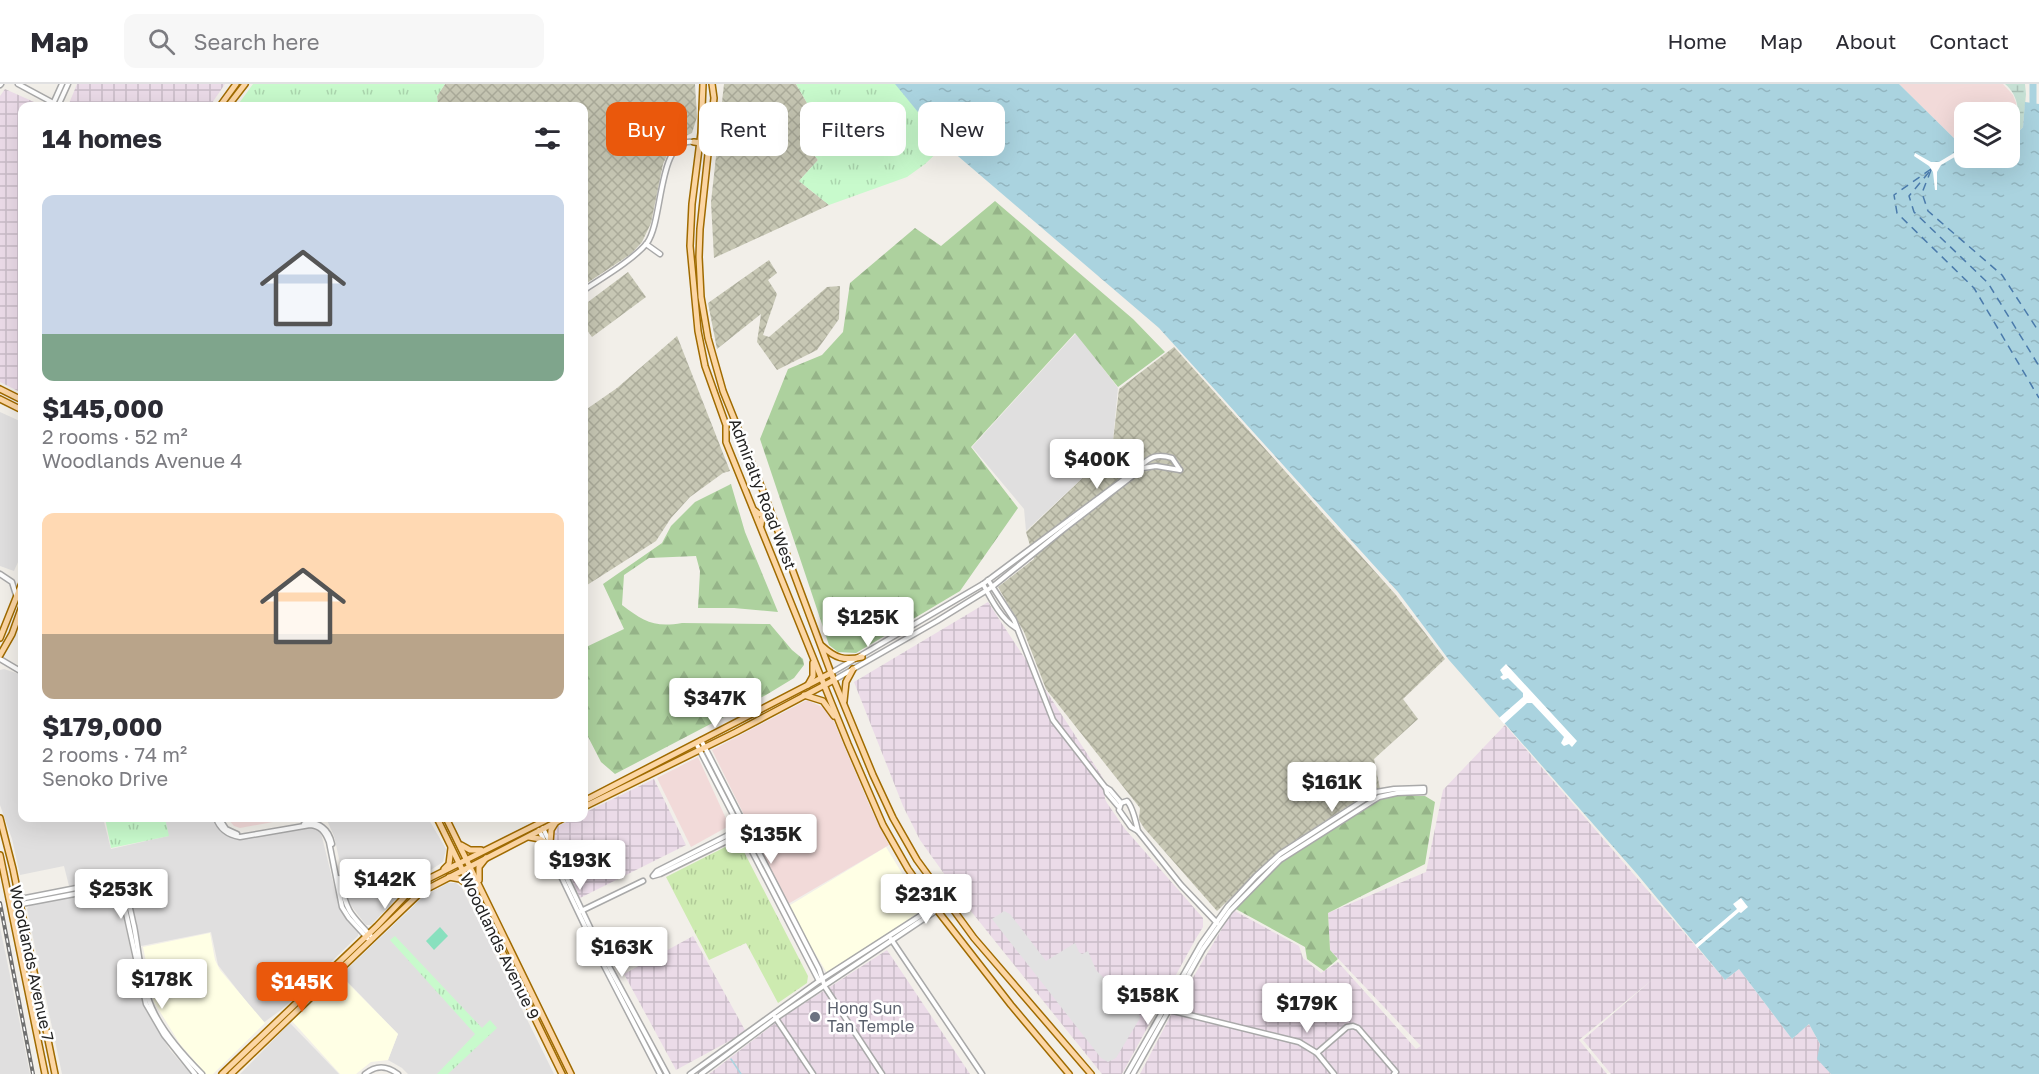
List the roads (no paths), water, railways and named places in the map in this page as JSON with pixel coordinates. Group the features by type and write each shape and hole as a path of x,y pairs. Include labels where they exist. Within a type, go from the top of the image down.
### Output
{"main road":[{"path":"223,102 236,84"},
{"path":"231,102 244,84"},
{"path":"697,142 701,133 703,84"},
{"name":"Admiralty Road West","path":"712,84 714,102"},
{"name":"Admiralty Road West","path":"697,142 690,227 693,282 698,331 705,366 726,425 726,442 812,657 883,825 908,869 936,908 1011,1005 1069,1074"},
{"name":"Admiralty Road West","path":"707,156 699,257 703,309 718,375 832,677 873,776 917,860 975,939 1091,1074"},
{"path":"0,389 18,398"},
{"path":"0,399 18,408"},
{"path":"754,509 759,514 766,509 763,491"},
{"path":"762,530 762,518 770,517 775,522"},
{"path":"0,638 18,594"},
{"path":"0,657 18,617"},
{"path":"821,644 832,655 842,659 861,657"},
{"path":"807,686 813,676 812,657"},
{"path":"844,705 846,682 853,669"},
{"path":"588,799 807,686 832,677"},
{"path":"588,805 825,686 832,677"},
{"path":"804,695 823,701 839,722"},
{"name":"Woodlands Avenue 7","path":"0,818 55,1074"},
{"name":"Woodlands Avenue 9","path":"439,822 562,1074"},
{"name":"Woodlands Avenue 9","path":"448,822 571,1074"},
{"path":"468,862 487,857 555,822"},
{"path":"528,837 540,839 549,844 551,830 556,822"},
{"path":"222,1074 421,892 448,877 487,849 538,823"},
{"path":"443,871 450,857 450,842"},
{"path":"460,844 472,850 487,849"},
{"name":"Woodlands Avenue 7","path":"0,855 45,1074"},
{"path":"480,887 479,867 487,857"},
{"path":"231,1074 370,937 411,890 443,871 461,866"},
{"path":"448,877 460,879 472,888"},
{"path":"967,949 975,948 975,939"},
{"path":"985,969 986,963 993,961"}],"street":[{"path":"18,84 50,102"},
{"path":"54,102 62,84"},
{"path":"60,102 68,84"},
{"path":"588,287 612,272 646,244 657,219 664,170 670,155 681,144 688,141 697,142"},
{"path":"646,244 660,254"},
{"path":"1165,456 1172,458 1176,463 1180,470 1156,466 1143,468 992,587 853,669 832,677 985,582 1139,468 1149,458 1165,456"},
{"path":"1,574 12,582 16,599"},
{"path":"985,582 992,587 1014,620 1053,720 1106,788 1110,790 1120,805 1120,812 1131,827 1138,831"},
{"path":"985,582 987,590 1001,613 1016,628"},
{"path":"1001,613 1006,609"},
{"path":"0,657 18,669"},
{"path":"698,741 824,986 882,1074"},
{"path":"702,748 736,822 821,980"},
{"path":"1133,1074 1208,932 1280,854 1376,792 1410,788 1424,790"},
{"path":"1120,805 1127,801 1132,807 1133,820 1138,831 1217,923"},
{"path":"221,822 234,834 240,835 310,822 327,830 331,838 345,906 370,937"},
{"path":"736,822 732,832 728,835 657,871 652,876 729,840 748,844"},
{"path":"538,823 660,1074"},
{"path":"549,844 600,958 642,1034 667,1073"},
{"path":"581,911 642,881"},
{"path":"19,902 109,883 122,890 129,905 147,992 153,1010 172,1040 202,1074"},
{"path":"10,903 101,889 110,889 121,897 146,1004 164,1035 195,1074"},
{"path":"788,1006 824,986 835,975 936,908"},
{"path":"1206,911 1209,923 1208,932"},
{"path":"1127,1074 1168,1009 1217,923"},
{"path":"890,938 982,1074"},
{"path":"690,1074 788,1006 821,980 835,975"},
{"path":"807,990 810,995"},
{"path":"1168,1009 1299,1042 1317,1053 1334,1074"},
{"path":"774,1016 813,1074"},
{"path":"701,1074 774,1016"},
{"path":"1317,1053 1347,1028 1353,1026 1358,1028 1395,1073"},
{"path":"365,1074 380,1067 393,1070 398,1074"}],"water":[{"path":"895,84 1899,84 1954,138 1954,168 2020,168 2020,130 2023,127 2025,102 2039,104 2039,1074 1831,1074 1817,1059 1820,1044 1809,1024 1792,1039 1739,969 1725,980 1637,874 1449,660 1398,592 1159,328 958,156 1005,156 1005,102 918,102 918,112"}],"waterway":[{"path":"2033,84 2033,103"},
{"path":"731,1059 741,1074"}],"railway":[{"path":"0,903 33,1074"}],"place":[{"name":"Hong Sun Tan Temple","path":"815,1017"}]}
